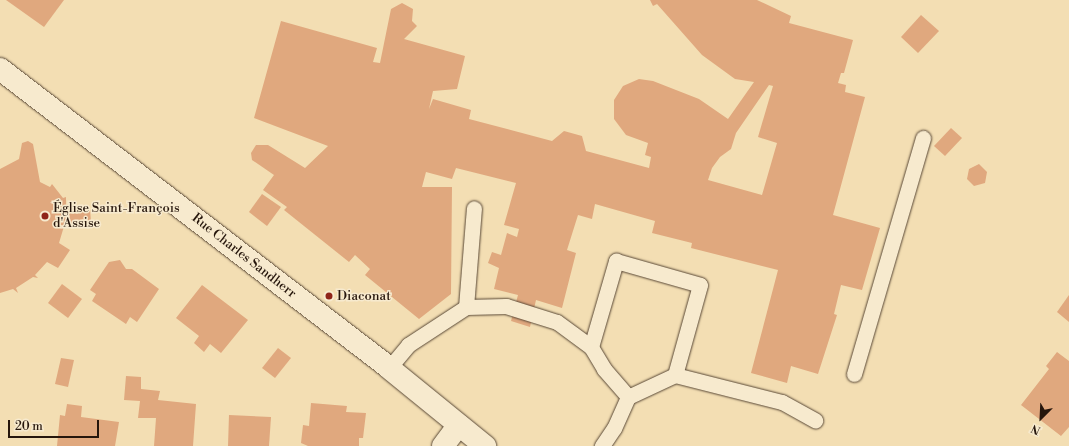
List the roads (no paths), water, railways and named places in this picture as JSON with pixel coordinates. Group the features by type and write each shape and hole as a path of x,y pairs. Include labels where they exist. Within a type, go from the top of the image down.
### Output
{"street":[{"name":"Rue Charles Sandherr","path":"0,69 389,368 485,446"},
{"path":"444,446 459,425"}],"lane":[{"path":"854,374 923,138"},
{"path":"466,307 474,208"},
{"path":"591,347 616,261 700,285 675,375"},
{"path":"389,368 408,345 466,307 514,308 557,322 591,347 604,369 628,397"},
{"path":"602,446 628,397 675,375 782,402 815,420"}],"place":[{"name":"Église Saint-François d'Assise","path":"45,216"},
{"name":"Diaconat","path":"329,296"}]}
